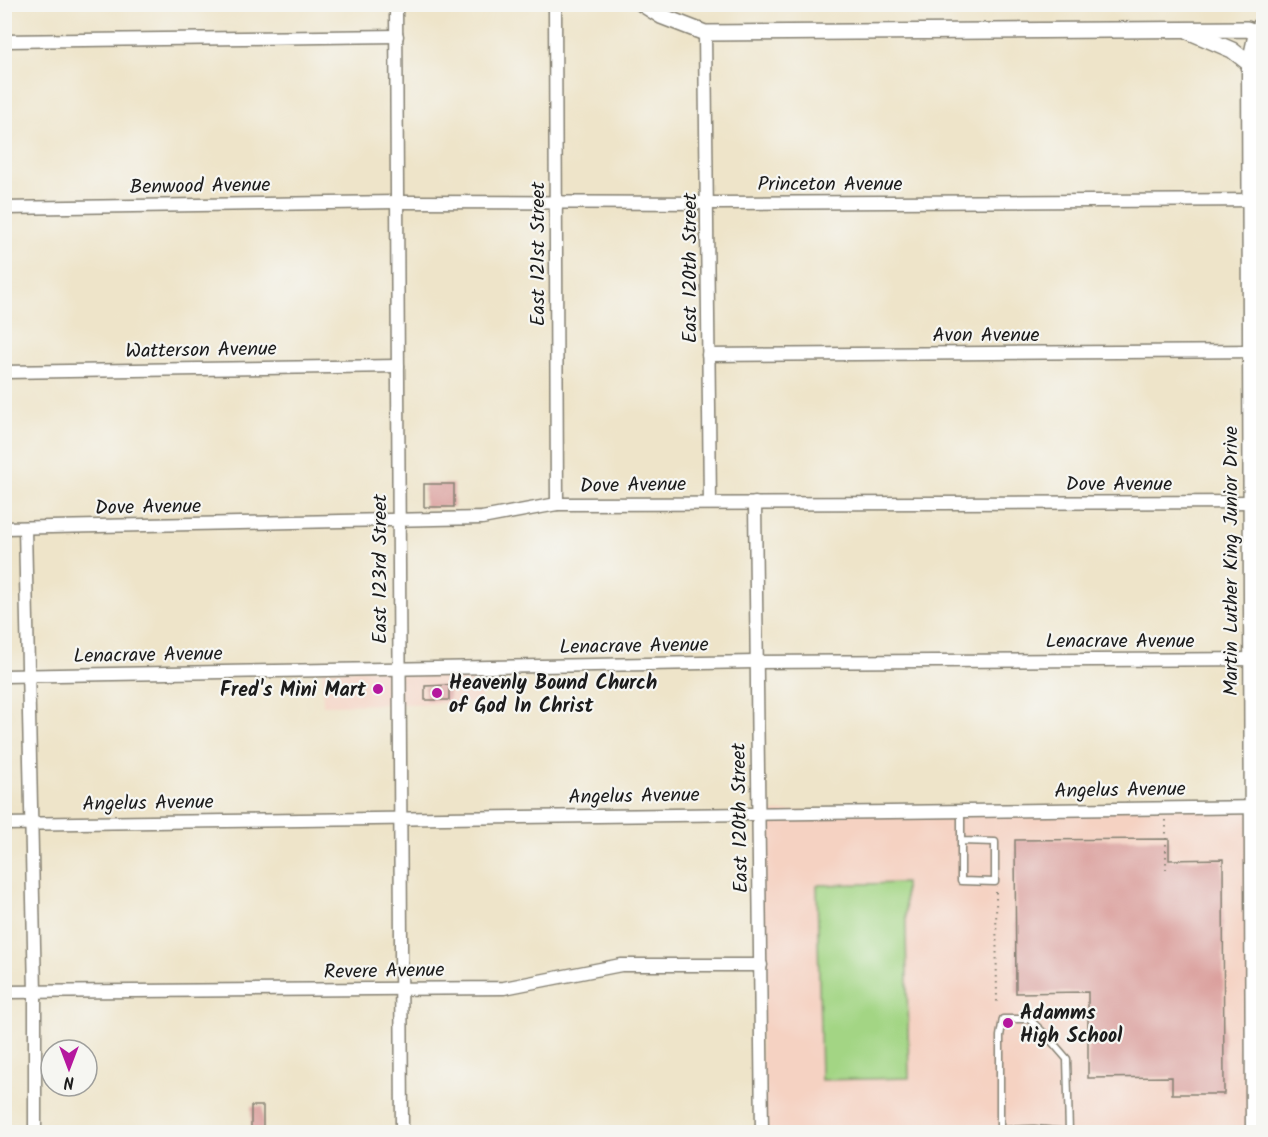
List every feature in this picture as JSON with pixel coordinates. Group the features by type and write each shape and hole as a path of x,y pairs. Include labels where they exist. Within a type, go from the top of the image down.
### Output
{"main road":[{"name":"Martin Luther King Junior Drive","path":"1255,1132 1259,807 1258,200 1251,65 1259,28"}],"street":[{"name":"East 123rd Street","path":"396,4 402,1132"},
{"name":"East 121st Street","path":"555,4 557,504"},
{"path":"642,4 661,16 705,33 1259,28"},
{"path":"1184,30 1232,50 1251,65"},
{"name":"East 120th Street","path":"705,33 710,503"},
{"path":"4,41 397,36"},
{"name":"Princeton Avenue","path":"397,202 708,204 1258,200"},
{"name":"Benwood Avenue","path":"4,208 397,202"},
{"name":"Avon Avenue","path":"708,355 1258,351"},
{"name":"Watterson Avenue","path":"4,372 398,366"},
{"name":"Dove Avenue","path":"4,528 482,518 557,504 1258,502"},
{"name":"East 120th Street","path":"755,503 762,1132"},
{"path":"25,528 35,992 35,1132"},
{"name":"Lenacrave Avenue","path":"4,676 755,662 1258,659"},
{"name":"Angelus Avenue","path":"4,824 1259,807"},
{"name":"Revere Avenue","path":"4,992 504,988 621,965 761,965"}],"lane":[{"path":"961,810 961,841 961,881 995,882 995,842 961,841"},
{"path":"1029,1018 1067,1059 1069,1132 1000,1131 1000,1036 1003,1019 1029,1018"}],"path":[{"path":"1166,820 1166,872"},
{"path":"996,892 998,1006"}],"shaded area":[{"path":"480,667 481,703 323,705 322,670"},
{"name":"Adamms High School","path":"1254,807 1255,1132 762,1132 758,812"}],"green space":[{"path":"905,883 909,1078 821,1080 817,885"}],"building":[{"path":"424,484 454,484 454,507 424,507"},
{"name":"Heavenly Bound Church of God In Christ","path":"449,685 449,700 425,700 425,686"},
{"path":"1169,839 1169,860 1223,859 1224,1094 1172,1094 1172,1077 1088,1078 1088,992 1016,993 1015,840"},
{"path":"251,1106 263,1106 263,1132 251,1132"}],"place":[{"name":"Fred's Mini Mart","path":"378,689"},
{"name":"Heavenly Bound Church of God In Christ","path":"437,693"},
{"name":"Adamms High School","path":"1008,1023"}]}
